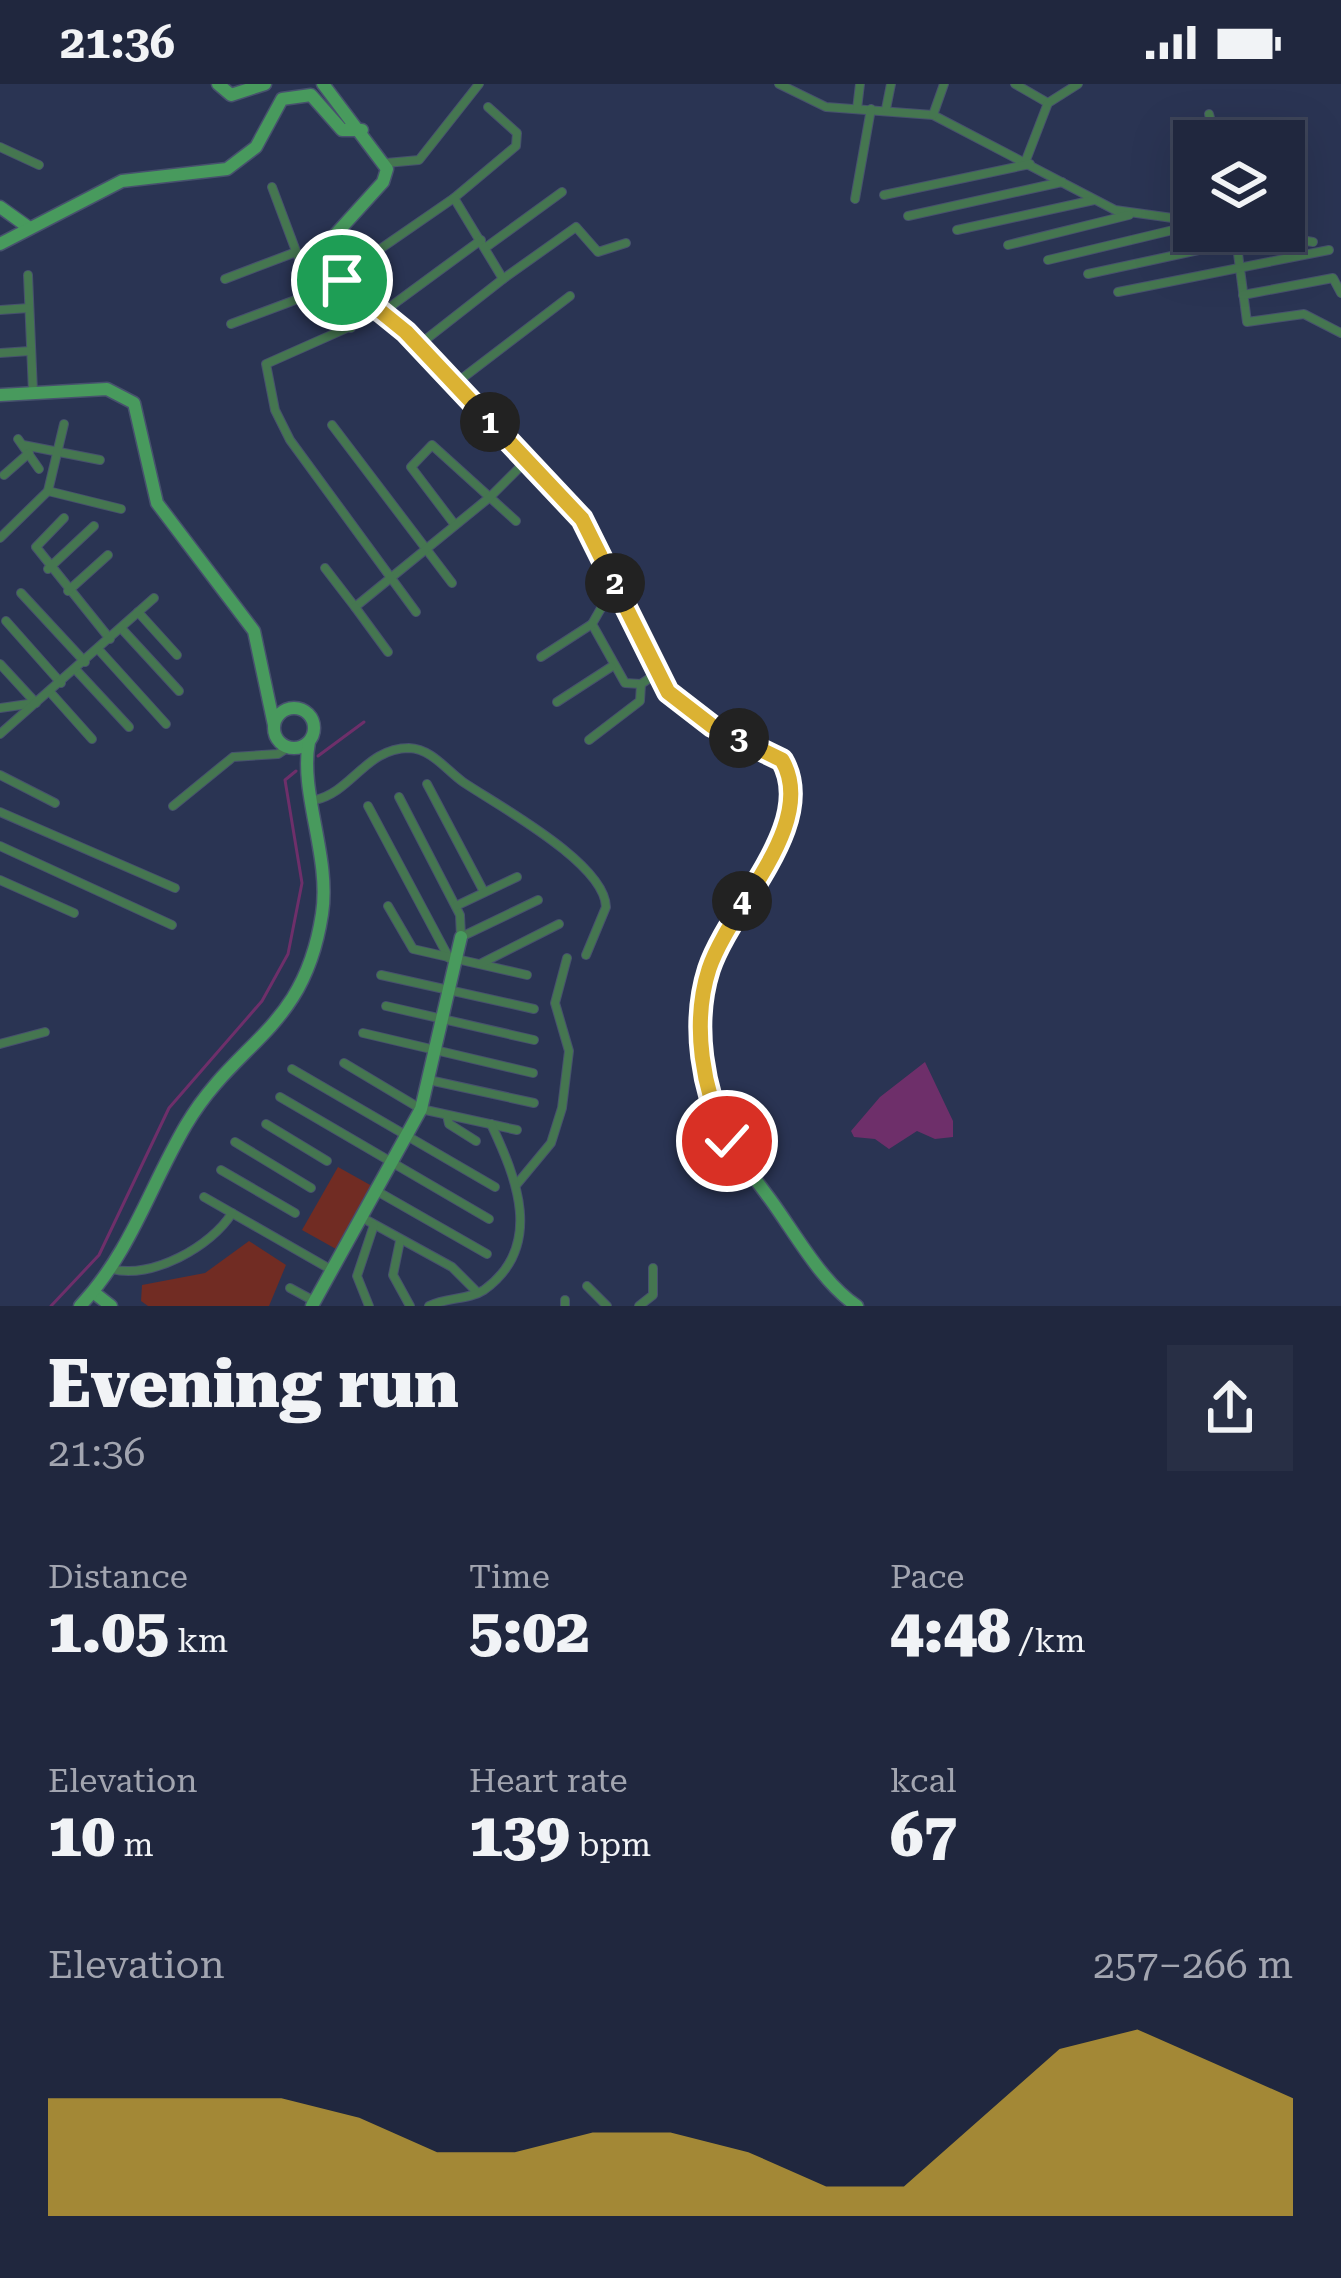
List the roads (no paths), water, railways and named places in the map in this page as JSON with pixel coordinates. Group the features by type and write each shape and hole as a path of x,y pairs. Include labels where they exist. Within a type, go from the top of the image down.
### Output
{"main road":[{"path":"218,84 231,95 265,84"},
{"path":"323,84 386,163 382,182 334,236 332,259 340,276 418,345 587,526 656,674 701,718 782,760 792,781 788,824 710,966 703,1004 703,1071 727,1141 832,1282 857,1306"},
{"path":"0,244 23,223 43,220 122,182 218,172 237,164 256,147 272,111 287,96 316,98 337,124 359,132"},
{"path":"0,207 23,223"},
{"path":"0,395 107,389 134,403 157,503 248,618 279,743 305,769 315,800 323,901 301,990 190,1118 112,1270 80,1306"},
{"path":"270,694 311,718 305,769"},
{"path":"274,725 290,708"},
{"path":"289,748 309,742"},
{"path":"313,1303 330,1269 367,1221 375,1190 421,1109 452,959 461,937"},
{"path":"93,1292 111,1306"}],"street":[{"path":"386,163 419,160 479,84"},
{"path":"779,84 826,106 933,115 1029,161 1094,200 1129,214 1173,220"},
{"path":"857,109 860,84"},
{"path":"886,109 891,84"},
{"path":"933,115 944,84"},
{"path":"1029,161 1048,103 1078,84"},
{"path":"1022,85 1048,103"},
{"path":"340,276 454,198 518,142 517,133 488,107"},
{"path":"855,199 871,109"},
{"path":"1209,113 1211,120"},
{"path":"0,147 39,165"},
{"path":"884,195 1029,161"},
{"path":"908,216 1064,182"},
{"path":"272,187 314,293 351,328"},
{"path":"416,612 290,440 266,364 383,312 562,192"},
{"path":"454,198 503,279"},
{"path":"957,230 1094,200"},
{"path":"1008,244 1129,214"},
{"path":"1,226 23,223"},
{"path":"418,345 576,227 598,252 626,243"},
{"path":"1048,260 1173,227"},
{"path":"1305,241 1313,242"},
{"path":"1118,292 1329,250"},
{"path":"225,279 296,252"},
{"path":"1088,274 1190,252"},
{"path":"1237,252 1245,316 1250,322 1304,314 1341,333"},
{"path":"28,275 33,392"},
{"path":"1243,295 1328,278 1336,279 1341,293"},
{"path":"231,323 314,293"},
{"path":"454,384 570,296"},
{"path":"0,310 29,308"},
{"path":"0,352 30,351"},
{"path":"0,538 48,491 64,424"},
{"path":"332,425 452,583"},
{"path":"24,446 100,460"},
{"path":"24,446 39,469"},
{"path":"4,475 24,446"},
{"path":"455,525 416,473 413,461 436,446 516,521"},
{"path":"355,607 490,497 527,460"},
{"path":"48,491 121,509"},
{"path":"64,518 36,545 48,568 110,639"},
{"path":"48,568 94,526"},
{"path":"68,591 108,555"},
{"path":"325,568 388,652"},
{"path":"541,657 592,624 615,584"},
{"path":"21,593 85,662"},
{"path":"0,734 154,598"},
{"path":"138,612 177,655"},
{"path":"6,621 62,683"},
{"path":"592,624 611,667 625,683 641,684 656,674"},
{"path":"121,628 179,691"},
{"path":"99,650 166,724"},
{"path":"0,664 36,703"},
{"path":"556,702 611,667"},
{"path":"76,670 129,727"},
{"path":"589,740 640,701 641,684"},
{"path":"50,692 92,739"},
{"path":"0,707 36,703"},
{"path":"173,806 233,757 278,754 289,748"},
{"path":"315,800 338,793 370,760 405,748 431,755 459,779 506,806 596,882 606,907 586,955"},
{"path":"0,775 55,803"},
{"path":"428,784 484,892"},
{"path":"399,797 456,906 461,937 538,899"},
{"path":"368,806 452,959"},
{"path":"0,812 175,888"},
{"path":"0,846 172,925"},
{"path":"456,906 517,877"},
{"path":"0,880 74,913"},
{"path":"388,907 409,946 527,975"},
{"path":"479,965 560,924"},
{"path":"518,1184 550,1143 562,1108 569,1051 555,1004 567,958"},
{"path":"381,975 534,1009"},
{"path":"386,1006 534,1040"},
{"path":"0,1044 45,1032"},
{"path":"363,1033 533,1072"},
{"path":"344,1063 421,1109 518,1130"},
{"path":"292,1069 494,1187"},
{"path":"429,1080 534,1103"},
{"path":"280,1097 489,1219"},
{"path":"447,1115 449,1124 476,1141"},
{"path":"266,1124 327,1161"},
{"path":"429,1306 478,1293 503,1267 519,1238 523,1205 518,1184 491,1124"},
{"path":"235,1142 311,1188"},
{"path":"220,1170 295,1214"},
{"path":"375,1190 487,1254"},
{"path":"205,1198 330,1269"},
{"path":"112,1270 144,1273 217,1233 232,1213"},
{"path":"369,1306 357,1276 367,1221 452,1267 478,1293"},
{"path":"400,1241 393,1275 410,1306"},
{"path":"640,1306 653,1295 653,1268"},
{"path":"587,1286 607,1306"},
{"path":"290,1288 313,1303"}],"waterway":[{"path":"318,756 364,722"},
{"path":"51,1306 99,1255 169,1108 262,1001 288,954 302,883 285,780 296,771"}]}
